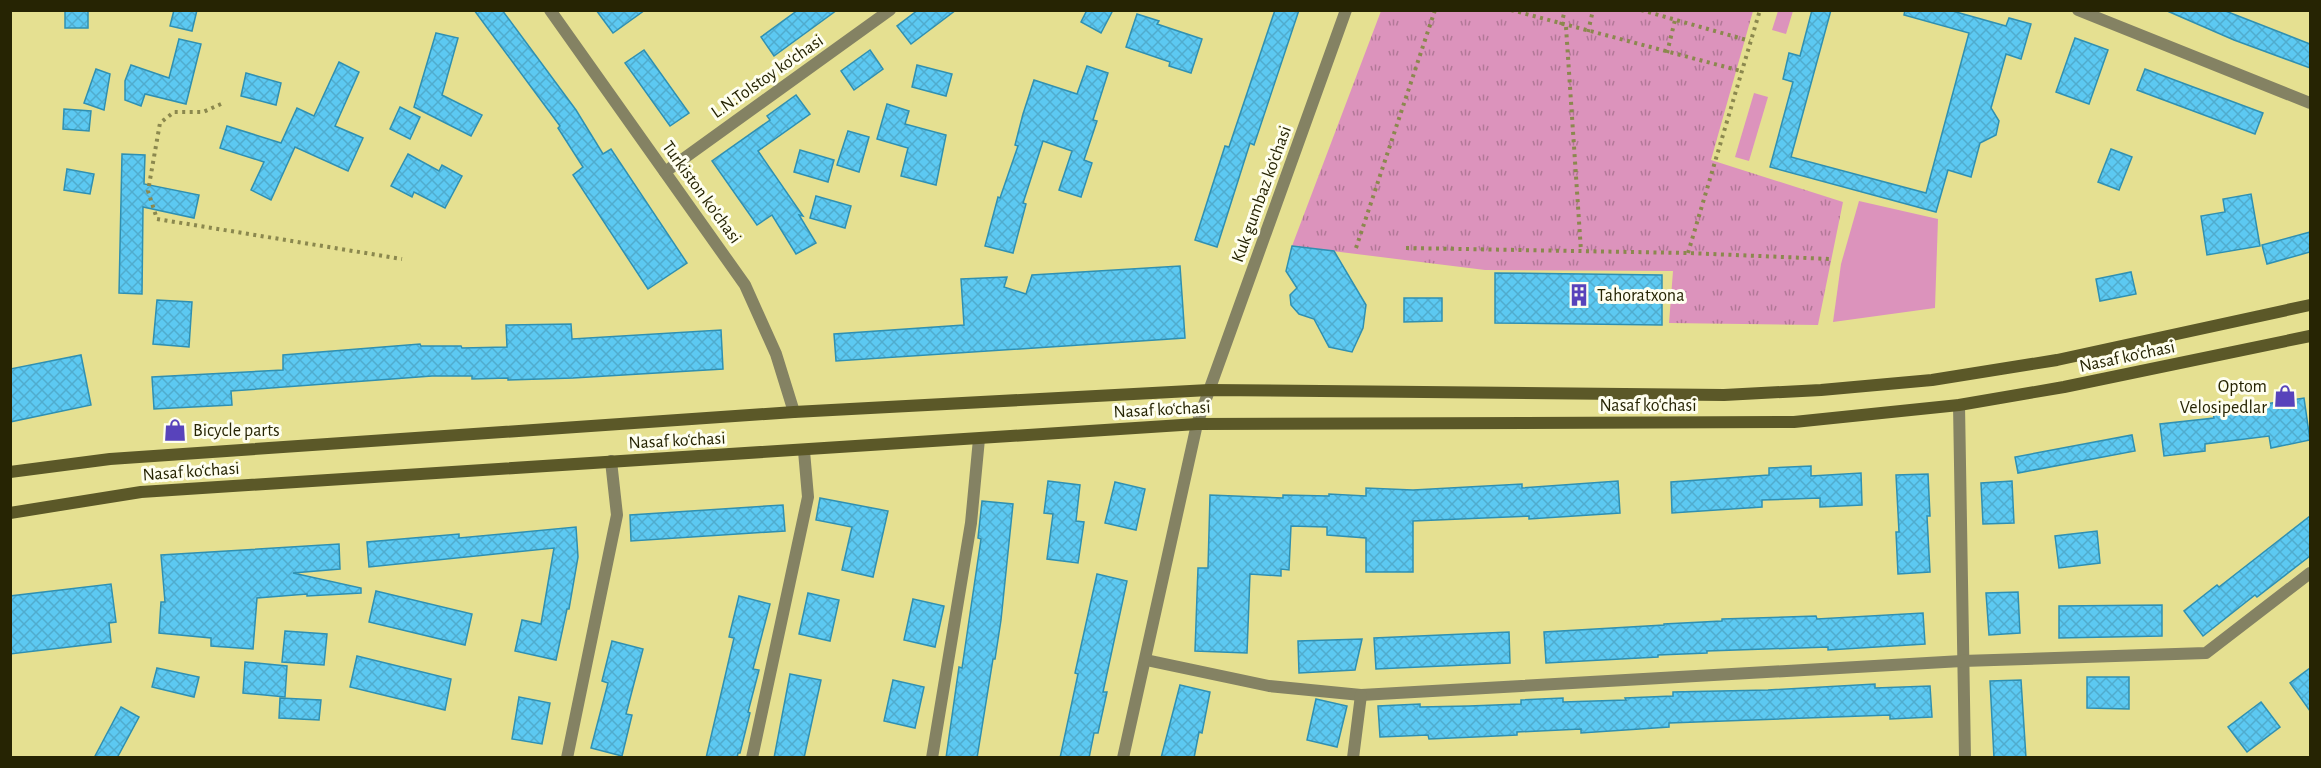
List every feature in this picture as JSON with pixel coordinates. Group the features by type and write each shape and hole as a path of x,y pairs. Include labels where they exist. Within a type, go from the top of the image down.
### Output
{"main road":[{"name":"Nasaf ko‘chasi","path":"10,472 110,459 794,412 1209,390 1724,395 1821,390 1932,380 2057,360 2310,306"},
{"name":"Nasaf ko‘chasi","path":"10,513 141,492 1197,424 1794,422 1959,405 2064,387 2310,336"}],"street":[{"name":"Turkiston ko'chasi","path":"550,10 745,285 776,354 794,412"},
{"name":"L.N.Tolstoy ko'chasi","path":"664,172 891,10"},
{"name":"Kuk gumbaz ko'chasi","path":"1123,758 1197,424 1346,10"},
{"path":"2078,10 2310,103"},
{"path":"1959,405 1965,758"},
{"path":"932,758 971,523 979,439"},
{"path":"752,758 808,497 804,451"},
{"path":"567,758 617,515 611,461"},
{"path":"1146,660 1269,686 1361,695 1962,661 2206,653 2310,573"},
{"path":"1353,758 1361,695"}],"path":[{"path":"1356,248 1435,10"},
{"path":"1511,10 1564,26 1742,71"},
{"path":"1565,10 1564,26 1581,251"},
{"path":"1588,32 1593,10"},
{"path":"1641,10 1750,41"},
{"path":"1688,253 1760,10"},
{"path":"1667,53 1675,20"},
{"path":"221,104 203,112 174,112 159,123 148,191 157,219 402,259"},
{"path":"1406,248 1688,253 1830,259"}],"green space":[{"path":"1381,11 1753,11 1711,160 1843,202 1818,325 1669,323 1673,271 1485,270 1292,246"},
{"path":"1778,11 1793,11 1786,34 1772,30"},
{"path":"1754,93 1768,97 1749,161 1735,157"},
{"path":"1859,201 1938,219 1935,308 1833,322 1841,264"}],"building":[{"path":"65,10 88,10 88,28 65,28"},
{"path":"174,10 197,10 192,31 170,26"},
{"path":"474,10 502,10 576,110 603,154 611,149 687,263 648,289 573,175 583,167 558,128 560,126"},
{"path":"596,10 645,10 613,33"},
{"path":"798,10 837,10 774,56 761,37"},
{"path":"918,10 956,10 911,44 897,26"},
{"path":"1087,10 1113,10 1101,33 1081,22"},
{"path":"1275,10 1299,10 1254,145 1250,143 1217,247 1195,240 1225,146 1229,147"},
{"path":"1812,10 1831,10 1791,157 1926,193 1969,33 1904,15 1905,10 1949,10 2006,26 2009,18 2031,24 2021,59 2006,54 1991,108 1999,121 1996,135 1980,143 1971,177 1948,170 1936,212 1770,167 1793,82 1783,79 1789,53 1800,56"},
{"path":"2165,10 2223,10 2310,44 2310,68 2234,40"},
{"path":"1137,14 1159,21 1157,24 1202,39 1191,73 1169,66 1170,62 1126,47"},
{"path":"436,33 458,38 442,95 482,115 471,136 414,107"},
{"path":"2075,38 2108,50 2089,104 2056,92"},
{"path":"179,39 201,44 186,104 145,94 141,106 125,100 125,81 131,65 169,78"},
{"path":"644,50 689,113 670,126 625,63"},
{"path":"870,50 883,69 854,90 841,71"},
{"path":"339,62 359,72 335,126 363,138 348,171 295,147 271,200 251,190 264,162 220,148 227,126 281,143 297,108 314,116"},
{"path":"917,65 952,74 946,96 912,87"},
{"path":"1087,66 1108,73 1093,120 1097,121 1084,160 1092,163 1081,197 1059,190 1072,151 1043,141 1023,203 1026,204 1013,253 985,246 998,197 1000,198 1018,146 1015,145 1034,80 1077,94"},
{"path":"96,69 110,74 104,110 84,103"},
{"path":"2145,69 2263,113 2255,134 2137,90"},
{"path":"246,73 281,83 276,105 241,96"},
{"path":"796,95 810,114 758,151 803,216 799,215 816,243 796,254 772,215 757,225 712,161 770,120 767,116"},
{"path":"887,104 909,111 905,124 946,135 936,185 901,176 908,148 877,139"},
{"path":"400,107 420,117 410,139 390,129"},
{"path":"64,109 91,111 89,131 63,129"},
{"path":"848,131 869,137 859,172 837,165"},
{"path":"2111,149 2132,157 2119,190 2098,182"},
{"path":"800,150 834,160 828,182 794,172"},
{"path":"122,154 145,155 144,184 199,195 194,218 143,207 142,294 119,293"},
{"path":"408,154 439,171 442,165 462,176 445,208 414,192 412,197 391,186"},
{"path":"67,169 94,174 90,194 64,190"},
{"path":"2251,194 2260,246 2207,255 2201,216 2225,212 2223,199"},
{"path":"816,196 851,206 845,228 810,218"},
{"path":"2310,232 2310,252 2267,264 2262,245"},
{"path":"1292,246 1334,251 1366,305 1363,328 1352,352 1329,347 1314,319 1299,314 1291,305 1290,295 1297,288 1286,271"},
{"path":"1180,266 1185,338 836,361 834,334 964,325 961,279 1007,277 1004,287 1026,294 1032,275"},
{"path":"2131,272 2136,294 2100,301 2096,279"},
{"name":"Tahoratxona","path":"1495,273 1662,275 1662,325 1495,323"},
{"path":"1404,298 1442,298 1442,321 1404,322"},
{"path":"157,300 192,302 189,347 153,344"},
{"path":"571,324 572,339 721,330 723,369 508,380 508,378 472,379 472,376 432,376 231,391 232,405 154,409 152,377 283,370 283,355 420,344 421,346 461,346 462,348 507,347 506,325"},
{"path":"81,355 91,405 10,422 10,369"},
{"path":"2304,398 2310,440 2271,448 2269,436 2205,444 2205,451 2164,456 2160,424 2214,418 2213,412"},
{"path":"2132,435 2135,451 2018,473 2015,457"},
{"path":"1811,466 1811,476 1861,473 1862,505 1820,507 1820,498 1762,500 1762,507 1672,513 1671,482 1769,475 1769,468"},
{"path":"1928,474 1930,516 1927,516 1930,572 1898,574 1896,532 1899,532 1896,475"},
{"path":"1048,481 1080,485 1076,521 1084,522 1078,563 1047,559 1053,514 1044,513"},
{"path":"1618,481 1620,513 1529,519 1529,516 1413,521 1413,572 1366,572 1366,538 1327,535 1327,527 1291,526 1289,570 1281,569 1281,576 1250,574 1247,653 1195,651 1198,568 1208,568 1210,495 1283,498 1283,495 1366,496 1366,488 1413,490 1522,484 1522,488"},
{"path":"2012,481 2014,523 1983,524 1981,483"},
{"path":"1115,482 1145,489 1136,530 1105,523"},
{"path":"820,498 888,511 873,577 842,570 852,527 816,520"},
{"path":"982,501 1013,504 1001,620 977,758 946,758 981,539 978,538"},
{"path":"783,505 785,531 631,541 630,515"},
{"path":"2310,516 2310,556 2203,636 2184,611 2217,585 2219,587"},
{"path":"576,527 578,557 569,609 567,609 556,660 515,651 522,620 541,624 554,548 369,567 367,542 459,534 459,538"},
{"path":"2097,531 2100,563 2059,568 2055,536"},
{"path":"339,544 340,569 293,573 361,588 361,593 257,598 253,649 211,646 211,638 159,633 161,602 165,602 161,555"},
{"path":"1097,574 1127,581 1103,692 1107,692 1098,733 1094,733 1089,758 1060,758 1078,674 1075,673"},
{"path":"111,584 116,622 109,623 111,642 10,654 10,596"},
{"path":"376,591 472,614 465,645 369,622"},
{"path":"2018,592 2020,633 1989,635 1986,593"},
{"path":"808,593 839,600 830,641 799,634"},
{"path":"739,596 770,604 753,669 759,670 737,758 706,758 734,638 729,637"},
{"path":"913,599 944,606 935,647 904,640"},
{"path":"2162,605 2162,636 2059,638 2059,606"},
{"path":"1923,613 1925,644 1828,650 1828,647 1707,651 1707,653 1658,655 1658,657 1546,663 1544,632 1722,621 1722,619 1816,616 1817,619"},
{"path":"285,631 327,634 324,665 282,662"},
{"path":"1509,632 1510,663 1376,669 1374,638"},
{"path":"1362,639 1355,670 1299,673 1298,641"},
{"path":"612,641 643,649 626,714 632,715 622,756 591,748 608,683 602,681"},
{"path":"357,656 451,679 445,710 350,687"},
{"path":"245,662 287,666 285,697 243,693"},
{"path":"157,668 199,677 194,697 152,687"},
{"path":"2310,668 2310,711 2290,683"},
{"path":"790,674 821,680 804,758 774,758"},
{"path":"2087,677 2129,677 2129,709 2087,708"},
{"path":"893,680 924,687 915,728 884,721"},
{"path":"2021,680 2026,758 1994,758 1990,681"},
{"path":"1875,684 1875,688 1930,686 1932,717 1890,719 1890,715 1669,723 1669,727 1581,733 1581,729 1429,739 1428,735 1380,737 1378,706 1521,704 1521,700 1563,698 1563,702 1626,700 1625,698 1673,696 1673,692"},
{"path":"1180,685 1210,692 1202,733 1199,732 1194,758 1161,758"},
{"path":"519,697 550,703 542,744 512,739"},
{"path":"280,698 321,700 319,720 279,718"},
{"path":"1316,699 1347,706 1337,747 1307,740"},
{"path":"2261,702 2280,727 2247,752 2228,727"},
{"path":"121,707 139,717 117,758 94,758"}],"place":[{"name":"Tahoratxona","path":"1579,295"},
{"name":"Optom Velosipedlar","path":"2285,396"},
{"name":"Bicycle parts","path":"175,430"}]}
